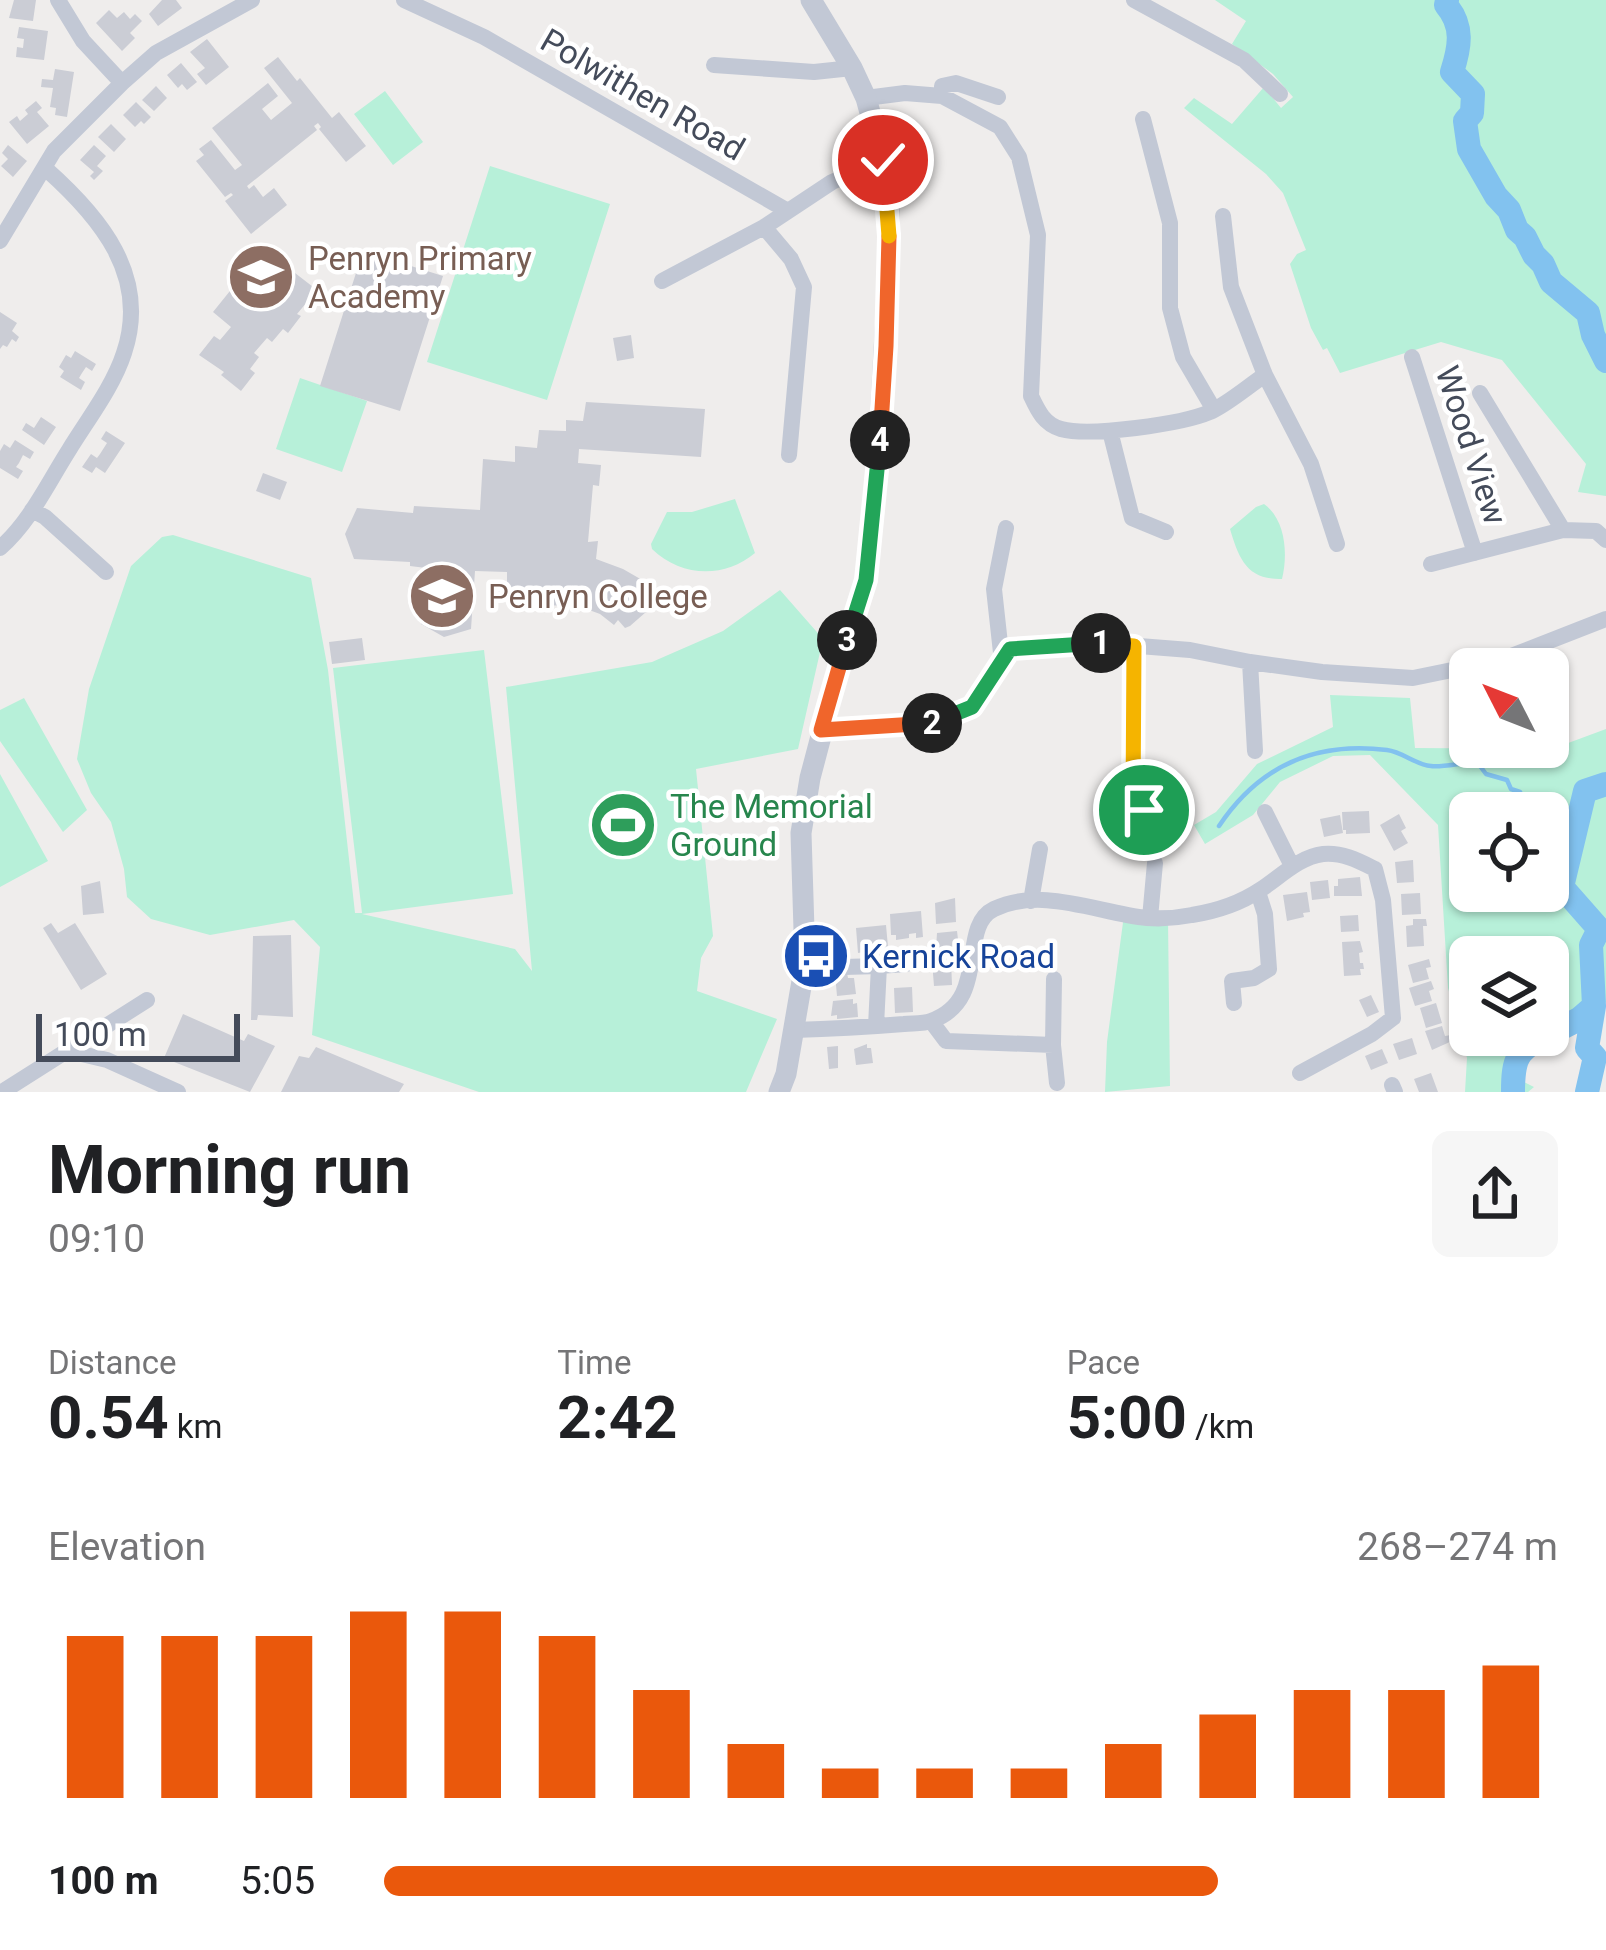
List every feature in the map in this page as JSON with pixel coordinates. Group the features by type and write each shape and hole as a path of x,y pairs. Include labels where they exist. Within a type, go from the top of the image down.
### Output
{"street":[{"path":"58,0 82,41 122,83"},
{"path":"0,241 62,142 122,83 156,53 252,0"},
{"name":"Polwithen Road","path":"404,0 484,37 786,211"},
{"path":"779,1092 802,981 801,833 821,730 866,580 889,264 883,160 866,98 811,0"},
{"path":"1134,0 1244,60 1280,94"},
{"path":"714,65 814,72 852,68"},
{"path":"942,96 942,86 956,83 998,98"},
{"path":"866,98 905,93 942,96 1000,127 1019,157 1038,235 1031,396 1041,417 1061,429 1110,430 1187,420 1214,410 1265,375"},
{"path":"1143,118 1170,224 1170,308 1183,357 1214,410"},
{"path":"662,280 764,227 853,171 883,160"},
{"path":"0,548 20,530 102,397 124,356 132,322 129,285 117,250 46,169"},
{"path":"1223,216 1231,286 1265,375 1311,464 1337,544"},
{"path":"764,227 791,259 804,287 789,454"},
{"name":"Wood View","path":"1412,357 1475,553"},
{"path":"1480,393 1563,530"},
{"path":"1110,430 1132,518 1166,532"},
{"path":"32,510 106,572"},
{"path":"1002,663 994,589 1006,528"},
{"path":"1431,564 1563,530 1596,531 1606,540"},
{"path":"821,730 938,722 972,707 1010,649 1088,642 1190,650 1322,672 1413,678 1501,660 1606,619"},
{"path":"1134,646 1133,806 1144,810"},
{"path":"1250,662 1255,751"},
{"path":"1265,812 1292,866"},
{"path":"1031,902 1040,849"},
{"path":"794,1030 931,1021 953,1007 966,988 976,928 988,911 1014,902 1072,903 1168,919 1223,910 1258,892 1292,866 1323,854 1351,856 1375,869 1383,900 1393,1018 1300,1073"},
{"path":"1150,918 1155,862"},
{"path":"1234,1003 1232,981 1254,978 1269,969 1265,914 1258,892"},
{"path":"844,967 906,964"},
{"path":"876,1027 880,966"},
{"path":"1054,979 1057,1082"},
{"path":"2,1092 147,1000"},
{"path":"931,1021 946,1041 1053,1045"},
{"path":"69,1051 106,1060 178,1092"}],"green space":[{"path":"1215,0 1606,0 1606,496 1578,492 1586,464 1502,360 1441,342 1340,373 1311,328 1290,264 1306,250 1283,193 1184,108 1194,98 1232,124 1264,87 1281,108 1293,97 1273,74 1232,44 1246,21"},
{"path":"385,91 423,142 393,165 354,114"},
{"path":"490,166 610,204 547,400 427,362"},
{"path":"300,378 367,401 342,472 276,449"},
{"path":"735,499 755,553 743,561 703,571 676,565 652,549 667,512 692,512"},
{"path":"1264,504 1284,538 1282,579 1260,576 1246,566 1230,529"},
{"path":"173,535 311,578 328,670 355,913 362,913 333,668 484,650 513,894 362,914 515,949 532,971 506,687 652,662 723,631 780,590 823,639 798,749 696,769 713,936 701,958 697,991 777,1019 746,1092 479,1092 312,1035 320,947 294,920 210,935 151,919 127,897 111,822 91,793 77,759 89,689 131,566 162,537"},
{"path":"1330,695 1410,698 1415,748 1449,748 1449,768 1569,768 1569,743 1606,729 1606,1002 1569,1023 1569,936 1449,936 1449,992 1438,825 1370,755 1333,756 1280,782 1253,815 1205,844 1194,825 1216,812 1257,764 1333,727"},
{"path":"24,698 87,810 63,832 0,741 0,710"},
{"path":"0,774 48,861 0,887"},
{"path":"1124,915 1168,919 1170,1086 1105,1092 1107,1042"},
{"path":"1518,1056 1513,1065 1520,1080 1534,1087 1528,1092 1465,1092 1467,1058"}],"building":[{"path":"14,0 36,0 33,21 9,18"},
{"path":"162,0 176,0 182,8 158,26 149,14"},
{"path":"109,10 117,18 124,12 142,21 130,33 135,38 122,51 96,23"},
{"path":"19,27 48,31 44,60 16,57 24,39 17,38"},
{"path":"207,39 229,67 206,85 197,74 205,68 190,52"},
{"path":"278,57 332,118 339,112 366,146 346,162 318,123 314,126 317,130 247,186 254,185 263,197 274,188 287,205 251,234 225,201 233,195 225,197 196,161 204,155 199,149 211,140 235,170 242,165 212,128 268,83 278,96 262,109 271,120 292,103 264,68"},
{"path":"181,63 197,82 187,90 182,84 178,88 167,75"},
{"path":"55,69 74,72 67,117 55,115 56,108 50,107 53,88 41,87 42,79 53,80"},
{"path":"156,86 167,98 154,111 142,100"},
{"path":"36,101 42,108 37,112 49,126 27,144 9,122 17,116 20,121"},
{"path":"136,102 151,117 135,127 123,115"},
{"path":"111,124 126,139 114,152 98,137"},
{"path":"8,145 27,161 13,177 1,166 8,159 2,153"},
{"path":"94,145 106,156 97,166 103,171 94,180 90,176 94,172 80,160"},
{"path":"363,251 443,276 400,411 320,386"},
{"path":"273,265 290,279 295,273 317,290 288,333 283,329 272,342 267,338 254,353 259,357 250,369 255,373 241,391 199,355 214,336 220,340 231,327 213,312 238,281 251,292"},
{"path":"0,312 17,323 12,331 19,337 0,349"},
{"path":"631,335 634,358 617,361 613,338"},
{"path":"75,351 96,364 92,371 86,367 79,378 85,382 81,390 60,377 64,371 59,367"},
{"path":"586,402 705,409 701,457 579,449 578,463 601,465 599,486 593,485 588,542 598,541 596,559 656,588 646,612 630,626 625,628 618,620 614,625 581,607 514,603 515,588 507,587 507,572 475,571 471,629 444,637 421,624 426,568 410,566 410,562 354,559 345,534 357,508 413,513 414,506 480,510 483,459 515,462 515,446 537,448 539,430 566,431 566,420 583,421"},
{"path":"41,417 56,427 44,445 22,430 26,423 34,428"},
{"path":"106,431 125,443 105,473 96,467 92,473 82,467 91,454 97,458 100,454 107,443 101,439"},
{"path":"15,440 34,452 30,459 23,455 16,467 23,471 18,479 0,468 0,451"},
{"path":"263,473 287,482 280,500 256,491"},
{"path":"362,638 365,660 332,664 329,642"},
{"path":"1369,811 1370,833 1346,834 1342,812"},
{"path":"1399,814 1408,843 1394,851 1380,825"},
{"path":"1340,815 1343,833 1324,837 1320,819"},
{"path":"1413,860 1414,882 1397,883 1395,862"},
{"path":"1360,877 1362,896 1334,896 1338,879"},
{"path":"1328,880 1330,898 1312,900 1310,882"},
{"path":"100,881 104,913 83,915 81,886"},
{"path":"1307,892 1310,912 1287,921 1283,895"},
{"path":"1420,893 1421,914 1402,915 1401,894"},
{"path":"955,898 956,922 936,924 935,903"},
{"path":"921,911 923,937 916,938 916,933 896,940 891,935 890,914"},
{"path":"1358,915 1359,931 1341,932 1340,916"},
{"path":"1413,919 1426,919 1424,946 1407,947 1406,926 1413,925"},
{"path":"51,923 58,933 75,923 107,974 81,990 43,928"},
{"path":"886,925 885,952 872,953 872,947 858,953 856,928"},
{"path":"957,931 959,948 936,949 937,933"},
{"path":"291,935 293,1017 258,1015 251,1020 253,936"},
{"path":"1360,941 1364,969 1361,975 1344,976 1342,942"},
{"path":"1429,959 1429,979 1413,983 1408,965"},
{"path":"951,960 952,985 934,986 932,961"},
{"path":"835,974 854,978 856,994 837,996"},
{"path":"1431,981 1432,1001 1415,1006 1409,988"},
{"path":"912,987 913,1012 895,1013 894,988"},
{"path":"1371,995 1379,1012 1367,1017 1359,1000"},
{"path":"853,999 858,1017 831,1016 833,1001"},
{"path":"1436,1003 1442,1023 1426,1028 1420,1008"},
{"path":"183,1014 244,1041 248,1034 275,1046 250,1092 164,1058"},
{"path":"1442,1026 1449,1042 1432,1050 1425,1031"},
{"path":"1412,1038 1417,1054 1399,1060 1393,1044"},
{"path":"867,1044 873,1063 856,1065 854,1049"},
{"path":"838,1046 838,1068 829,1069 827,1047"},
{"path":"316,1047 404,1084 399,1092 281,1092 299,1056 309,1058"},
{"path":"1382,1049 1388,1063 1371,1070 1365,1056"},
{"path":"1431,1073 1438,1092 1419,1092 1414,1079"}],"waterway":[{"path":"1447,0 1459,37 1452,72 1473,94 1472,113 1465,121 1469,149 1551,282 1588,313 1606,361"},
{"path":"1219,826 1271,773 1313,754 1336,750 1393,751 1431,766 1477,762 1486,774 1507,780 1511,789 1520,792"},
{"path":"1569,1024 1594,1006 1591,945 1599,929 1562,887 1585,791 1606,784"},
{"path":"1569,823 1578,821"},
{"path":"1587,1092 1595,1057 1587,1048 1594,1006"},
{"path":"1513,1092 1519,1056"}],"place":[{"name":"Penryn Primary Academy","path":"261,277"},
{"name":"Penryn College","path":"442,596"},
{"name":"The Memorial Ground","path":"623,825"},
{"name":"Kernick Road","path":"816,956"}],"route":[{"path":"883,160 889,264 876,489 866,580 821,730 938,722 972,707 1010,649 1088,642 1134,646 1133,806 1144,810"}]}
